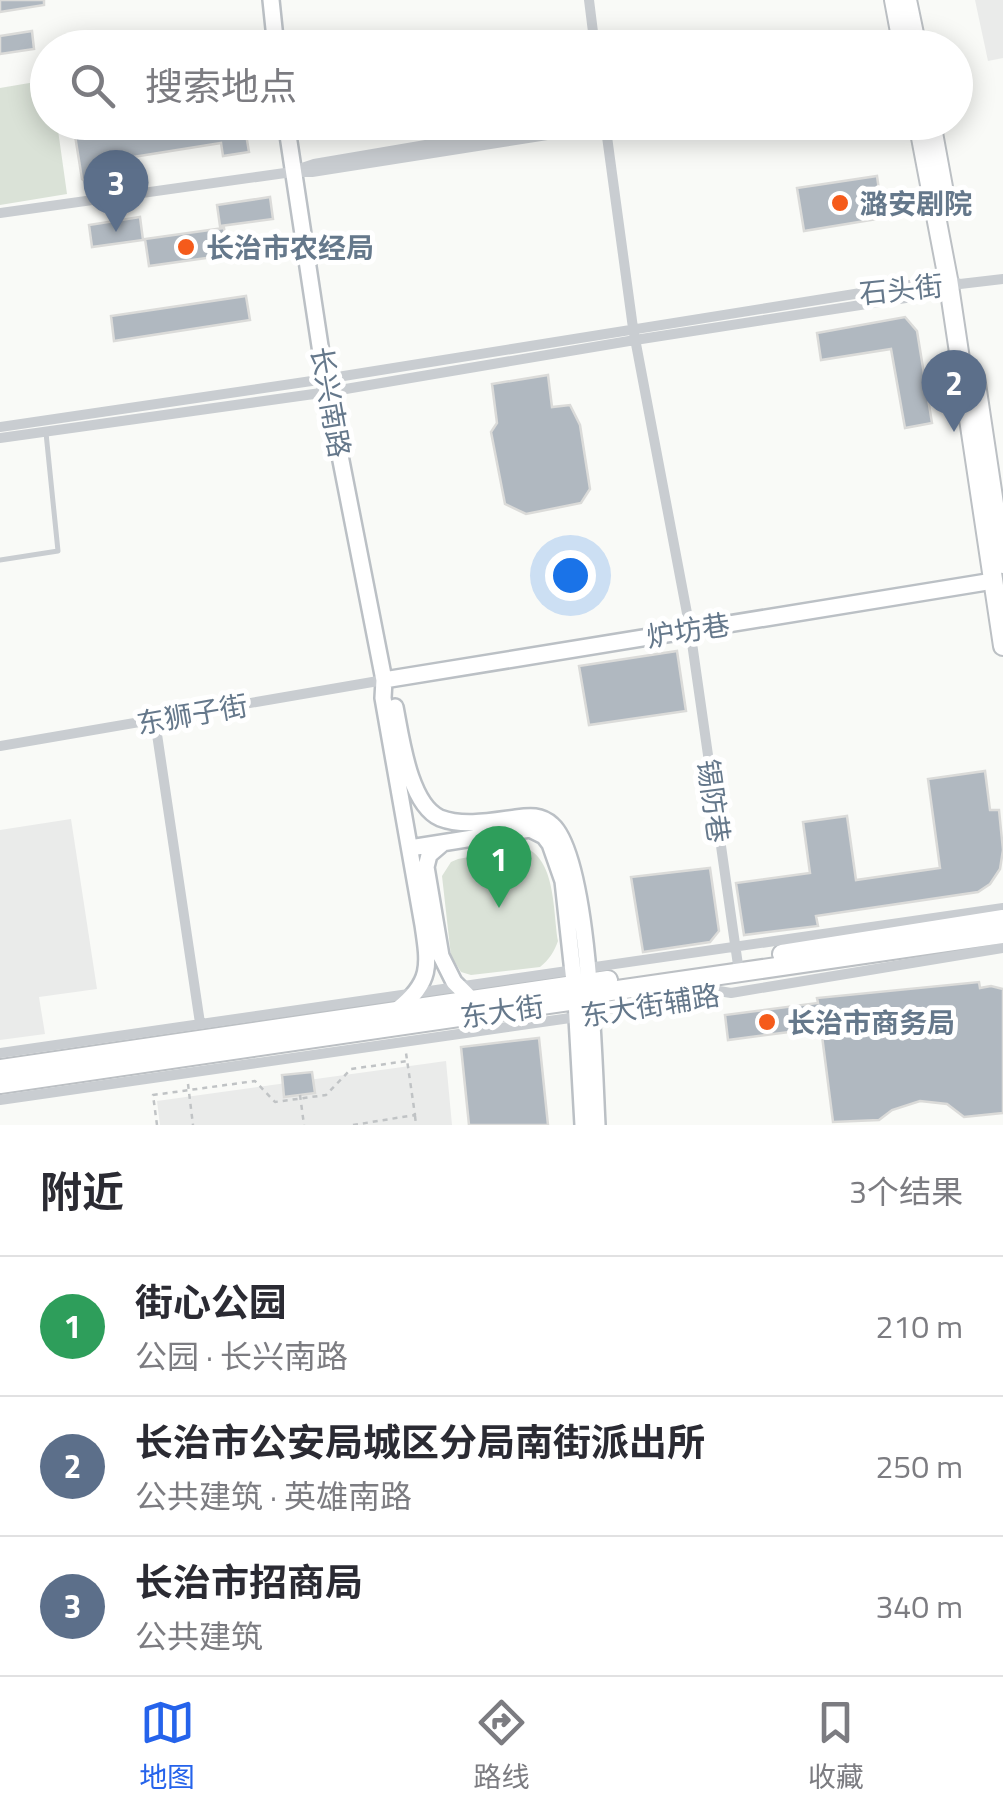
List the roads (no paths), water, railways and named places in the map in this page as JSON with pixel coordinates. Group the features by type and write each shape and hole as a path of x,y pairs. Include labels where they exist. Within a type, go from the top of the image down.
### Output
{"main road":[{"path":"270,0 274,30"},
{"path":"894,0 900,30"},
{"path":"908,0 914,30"},
{"name":"长兴南路","path":"288,140 326,385 384,680 392,697 410,774 418,795 439,818 469,822 532,816 553,825 561,835 576,878 582,991"},
{"path":"922,140 953,285"},
{"path":"934,140 953,285 1000,575 1003,646"},
{"name":"炉坊巷","path":"384,680 1000,575"},
{"name":"长兴南路","path":"384,680 383,698 427,956 425,975 417,993"},
{"path":"410,848 530,830 544,836 555,853 563,881 582,991 596,1125"},
{"path":"443,842 429,855 426,867 441,956 448,973 465,993"},
{"name":"东大街","path":"0,1084 582,991 737,961 1002,918"},
{"name":"东大街","path":"737,961 974,938 1002,918"},
{"path":"974,938 1003,945"},
{"path":"582,991 583,1125"},
{"name":"东大街","path":"0,1068 398,1009 465,993 582,991"},
{"path":"398,1009 417,993"}],"street":[{"path":"589,0 593,30"},
{"path":"292,172 314,164 455,140"},
{"path":"0,213 312,172 508,140"},
{"name":"锡防巷","path":"608,140 634,334 690,630 737,961"},
{"name":"石头街","path":"46,426 1003,279"},
{"path":"0,427 46,426"},
{"path":"0,438 46,426"},
{"name":"东狮子街","path":"0,746 384,680"},
{"path":"155,721 200,1023"},
{"name":"东大街辅路","path":"0,1100 405,1042 582,991 630,1004 719,991 731,993 1003,945"},
{"path":"0,1053 417,993 465,993"}],"lane":[{"path":"0,560 58,551 46,426"}],"place":[{"name":"潞安剧院","path":"840,203"},
{"name":"长治市招商局","path":"116,232"},
{"name":"长治市农经局","path":"186,247"},
{"name":"长治市公安局城区分局南街派出所","path":"954,432"},
{"name":"街心公园","path":"499,908"},
{"name":"长治市商务局","path":"767,1022"}]}
